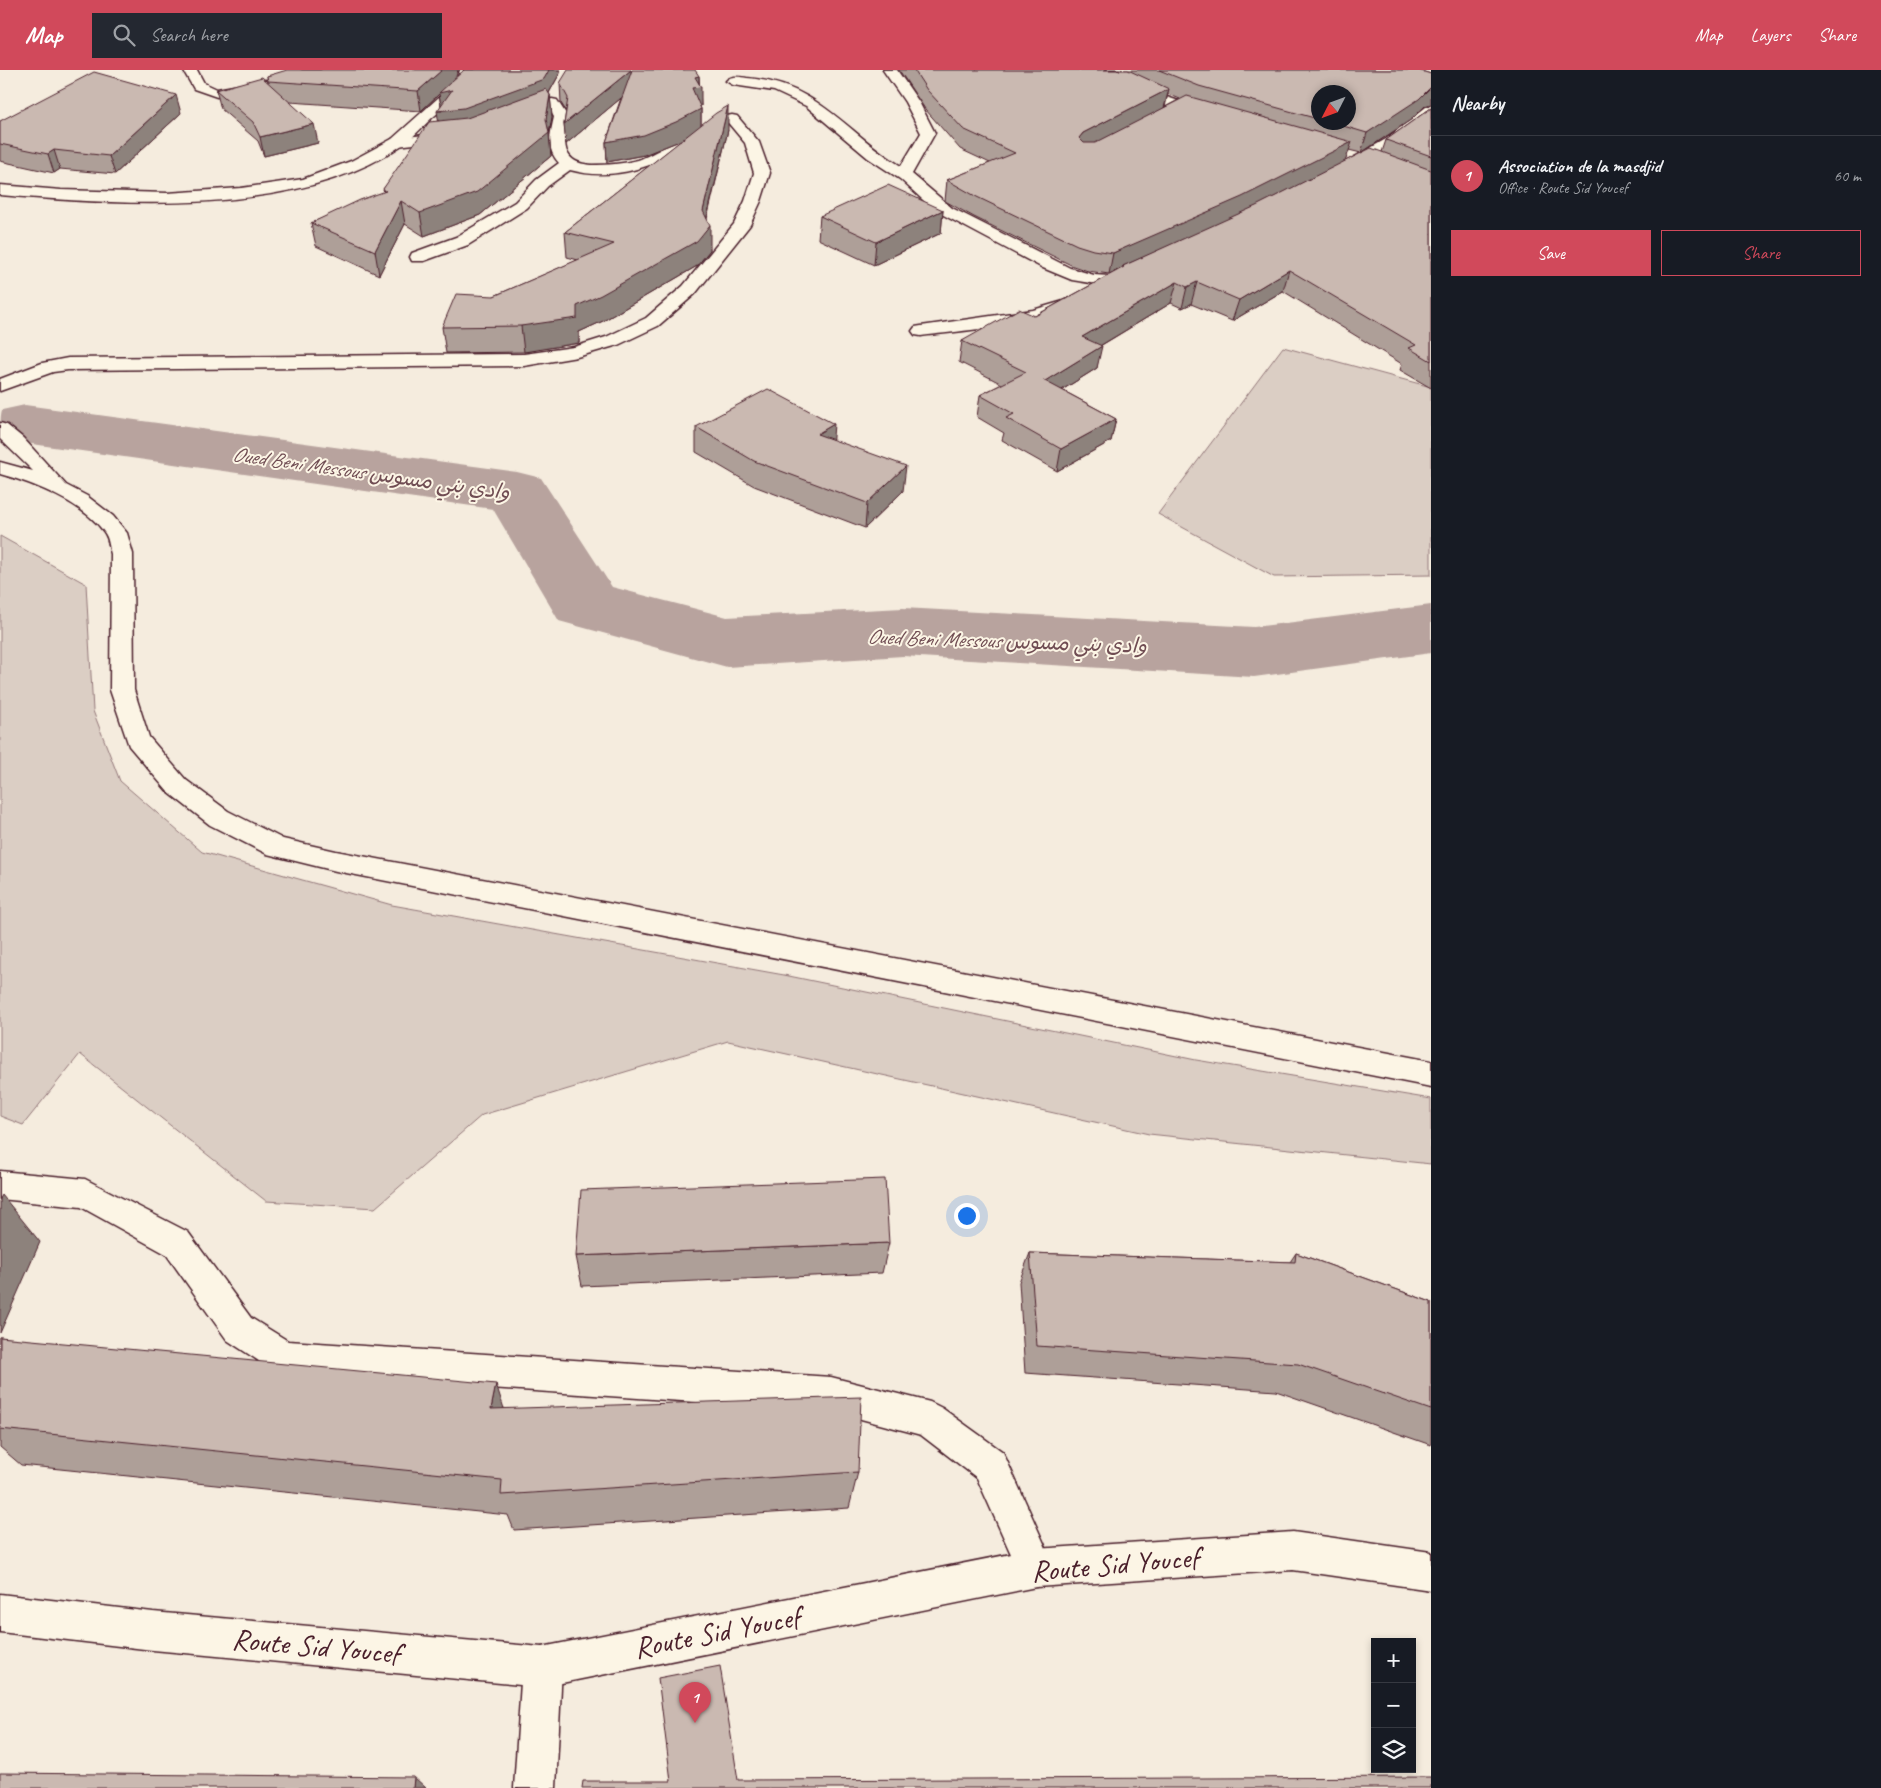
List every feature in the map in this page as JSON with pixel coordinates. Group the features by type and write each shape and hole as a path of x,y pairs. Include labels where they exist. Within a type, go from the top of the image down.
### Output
{"street":[{"path":"190,70 196,84 204,90 217,93 298,78 313,70"},
{"path":"0,190 61,195 167,198 241,193 306,184 356,164 397,142 464,82 467,70"},
{"path":"890,70 912,102 928,133 904,175"},
{"path":"1112,70 1124,82 1180,108 1217,118"},
{"path":"721,125 728,75 780,87 811,101 841,125 874,156 904,175 934,204 1062,270 1086,278 1110,281"},
{"path":"507,121 552,103 561,88"},
{"path":"552,103 561,117 556,142 559,154 567,165 585,169 610,170 649,162 721,125"},
{"path":"1163,117 1180,108"},
{"path":"1330,177 1363,161 1418,123 1431,110"},
{"path":"0,385 42,369 68,364 524,360 577,352 612,341 652,322 689,290 742,225 753,201 762,173 752,142 721,125"},
{"path":"397,142 469,134"},
{"path":"1345,155 1379,167"},
{"path":"418,257 462,240 521,205 542,183 567,165"},
{"path":"921,331 1034,315 1066,306 1110,281 1155,262"},
{"path":"0,429 31,457 59,489"},
{"path":"0,468 59,489 95,509 116,532 122,554 122,690 138,740 177,786 219,818 276,847 336,861 1431,1074"},
{"path":"0,1185 85,1193 177,1243 239,1329 283,1356 831,1394 930,1420 990,1465 1036,1568"},
{"name":"Route Sid Youcef","path":"0,1613 154,1631 542,1667 1036,1568 1293,1551 1431,1571"},
{"path":"534,1788 542,1667"}],"shaded area":[{"path":"1283,347 1431,387 1431,575 1274,577 1158,514"},
{"path":"0,536 86,584 93,711 120,781 202,852 392,905 784,975 1196,1060 1431,1099 1431,1164 1149,1134 728,1041 482,1115 375,1208 266,1201 80,1054 23,1125 0,1116"}],"building":[{"path":"287,70 442,70 418,91 268,81 267,76"},
{"path":"464,70 549,70 544,79 464,108 437,111 452,90 439,93"},
{"path":"568,70 631,70 564,124 568,98 560,83"},
{"path":"632,70 695,70 699,76 695,77 701,87 692,88 701,109 644,135 606,142"},
{"path":"914,70 1128,70 1169,89 1083,133 1079,138 1084,143 1095,143 1187,96 1352,142 1242,197 1113,253 1093,250 1077,245 977,197 947,180 1015,153 963,129 927,90"},
{"path":"1159,70 1418,70 1431,74 1431,87 1419,99 1367,133 1356,130 1356,85 1311,85 1311,117 1199,86"},
{"path":"94,72 176,95 109,156 54,150 48,154 0,144 0,121"},
{"path":"262,77 314,124 260,137 253,122 216,90"},
{"path":"546,89 550,95 546,119 549,133 477,192 420,213 401,201 375,251 311,223 360,200 386,191 383,189 429,122 467,118"},
{"path":"728,106 703,211 710,225 697,241 601,295 577,306 577,318 521,326 442,327 456,294 494,296 614,244 565,232 716,113"},
{"path":"1431,108 1431,156 1386,140"},
{"path":"1371,148 1431,170 1431,361 1409,348 1416,345 1289,270 1239,300 1197,282 1187,287 1177,282 1082,337 1102,346 1045,381 1043,380 1116,419 1061,449 1006,418 1014,414 980,395 1026,372 962,341 1019,309 1035,316 1123,266 1256,206"},
{"path":"888,185 943,210 876,242 820,216"},
{"path":"768,389 834,424 817,434 906,466 867,503 754,461 696,427"},
{"path":"885,1179 889,1243 576,1256 581,1190"},
{"path":"1030,1253 1295,1262 1296,1253 1431,1302 1431,1410 1298,1364 1037,1346"},
{"path":"0,1337 496,1384 491,1409 861,1397 858,1472 501,1495 502,1480 0,1429"},
{"path":"720,1666 738,1780 1431,1777 1431,1788 582,1788 583,1781 671,1781 658,1678"},
{"path":"0,1773 414,1777 413,1788 0,1788"}],"waterway":[{"name":"Oued Beni Messous وادي بني مسوس","path":"25,424 517,492 585,604 727,642 903,632 1254,652 1431,629"}],"place":[{"name":"Association de la masdjid","path":"695,1723"}]}
